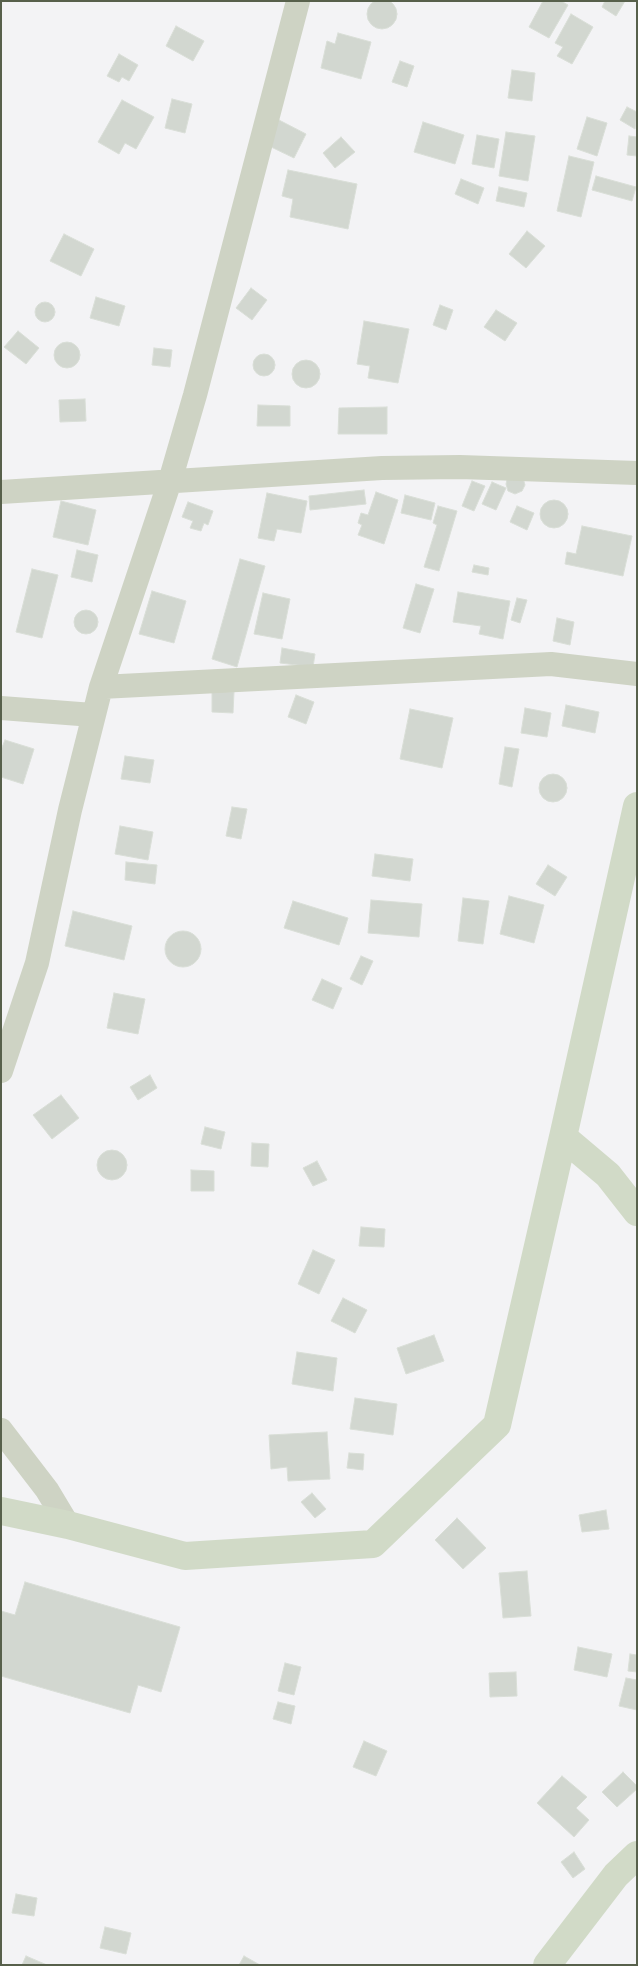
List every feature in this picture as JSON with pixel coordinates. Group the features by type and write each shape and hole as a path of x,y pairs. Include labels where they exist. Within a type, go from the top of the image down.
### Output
{"street":[{"path":"1,1071 37,963 70,810 100,686 170,481 230,264 298,1"},
{"path":"1,492 382,468 460,467 637,474"},
{"path":"100,686 551,664 637,674"},
{"path":"1,708 94,715"},
{"path":"1,1511 68,1525 185,1556 373,1544 496,1425 637,806"},
{"path":"563,1137 608,1175 637,1212"},
{"path":"1,1430 46,1490 68,1525"},
{"path":"547,1965 616,1875 637,1855"}],"building":[{"path":"382,-1 392,4 397,14 392,24 382,29 372,24 367,14 372,4"},
{"path":"543,1 561,1 568,5 549,38 529,27"},
{"path":"605,1 625,1 616,16 602,7"},
{"path":"571,14 593,27 572,64 557,56 563,47 555,43"},
{"path":"176,26 204,41 193,61 166,46"},
{"path":"338,33 371,42 361,79 321,68 327,41 335,44"},
{"path":"119,54 138,65 129,81 122,77 119,82 107,76"},
{"path":"400,61 414,66 407,87 392,82"},
{"path":"512,70 535,73 532,101 508,98"},
{"path":"172,99 192,104 185,133 165,128"},
{"path":"122,100 154,117 136,149 125,143 119,154 98,142"},
{"path":"627,107 637,112 635,129 620,120"},
{"path":"587,117 607,123 597,156 577,149"},
{"path":"279,120 306,134 294,158 267,145"},
{"path":"423,122 464,135 455,164 414,152"},
{"path":"506,132 535,136 528,181 499,176"},
{"path":"477,135 499,139 494,168 472,164"},
{"path":"629,136 637,137 637,156 627,155"},
{"path":"341,137 355,152 335,168 323,153"},
{"path":"569,156 594,162 581,217 557,211"},
{"path":"288,170 357,184 348,229 290,217 293,199 282,196"},
{"path":"596,176 636,187 632,201 592,190"},
{"path":"461,179 484,188 478,204 455,194"},
{"path":"499,187 527,193 524,207 496,201"},
{"path":"527,231 545,246 526,268 509,254"},
{"path":"64,234 94,249 81,276 50,261"},
{"path":"251,288 267,300 252,320 236,308"},
{"path":"96,297 125,306 119,326 90,318"},
{"path":"45,302 52,305 55,312 52,319 45,322 38,319 35,312 38,305"},
{"path":"440,305 453,310 446,330 433,325"},
{"path":"496,310 517,323 505,341 484,327"},
{"path":"364,321 409,329 398,383 368,378 370,366 357,364"},
{"path":"18,331 39,348 26,364 4,347"},
{"path":"67,342 76,346 80,355 76,364 67,368 58,364 54,355 58,346"},
{"path":"154,348 172,350 170,367 152,365"},
{"path":"264,354 272,357 275,365 272,373 264,376 256,373 253,365 256,357"},
{"path":"306,360 316,364 320,374 316,384 306,388 296,384 292,374 296,364"},
{"path":"85,399 86,421 60,422 59,400"},
{"path":"258,405 290,406 290,426 257,426"},
{"path":"387,407 387,434 338,434 339,408"},
{"path":"523,478 525,485 522,491 515,494 508,491 507,480"},
{"path":"472,481 485,486 474,511 462,506"},
{"path":"492,482 506,488 496,510 482,504"},
{"path":"364,490 366,504 310,510 309,496"},
{"path":"376,492 398,500 384,544 358,535 362,525 358,523 361,513 368,515"},
{"path":"267,493 307,501 301,533 277,529 274,541 258,538"},
{"path":"405,495 435,503 431,520 401,513"},
{"path":"554,500 564,504 568,514 564,524 554,528 544,524 540,514 544,504"},
{"path":"61,501 96,510 88,545 53,537"},
{"path":"188,502 213,511 208,525 204,523 201,531 190,528 193,521 182,517"},
{"path":"438,506 457,511 439,571 424,567 437,525 433,523"},
{"path":"517,506 534,513 527,530 510,522"},
{"path":"582,526 632,536 623,576 565,564 567,552 576,554"},
{"path":"77,550 98,555 92,582 71,577"},
{"path":"240,559 265,566 237,667 212,659"},
{"path":"474,565 489,568 488,575 472,572"},
{"path":"32,569 58,575 42,638 16,632"},
{"path":"416,584 434,589 420,633 403,628"},
{"path":"152,591 186,601 174,643 139,634"},
{"path":"458,592 510,601 503,639 479,634 481,626 453,622"},
{"path":"263,593 290,599 282,639 254,634"},
{"path":"517,598 527,600 520,623 511,620"},
{"path":"86,610 91,611 97,617 97,627 91,633 86,634 81,633 75,627 74,622 75,617 81,611"},
{"path":"557,618 574,622 570,645 553,641"},
{"path":"282,648 315,654 313,667 280,663"},
{"path":"212,691 234,692 233,713 212,712"},
{"path":"296,695 314,702 306,724 288,717"},
{"path":"566,705 599,712 595,733 562,726"},
{"path":"525,708 551,713 547,737 521,733"},
{"path":"410,709 453,718 442,768 400,759"},
{"path":"5,740 34,749 23,784 1,777 1,750"},
{"path":"505,747 519,749 512,787 499,784"},
{"path":"125,756 154,760 150,783 121,779"},
{"path":"553,774 563,778 567,788 563,798 553,802 543,798 539,788 543,778"},
{"path":"232,807 247,809 241,839 226,836"},
{"path":"120,826 153,832 148,860 115,854"},
{"path":"375,854 413,859 410,881 372,876"},
{"path":"126,862 157,865 155,884 125,880"},
{"path":"548,865 567,877 555,896 536,884"},
{"path":"509,896 544,905 534,943 500,934"},
{"path":"463,898 489,901 483,944 458,941"},
{"path":"371,900 422,904 419,937 368,933"},
{"path":"293,901 348,918 339,945 284,928"},
{"path":"73,911 132,926 124,960 65,946"},
{"path":"183,931 190,932 196,936 200,942 200,956 196,962 190,966 183,967 176,966 170,962 166,956 165,949 166,942 170,936 176,932"},
{"path":"361,956 373,961 362,985 350,979"},
{"path":"322,979 342,988 333,1009 312,1000"},
{"path":"114,993 145,999 138,1034 107,1028"},
{"path":"150,1075 157,1088 138,1100 130,1087"},
{"path":"61,1095 79,1118 52,1139 33,1115"},
{"path":"205,1127 225,1132 221,1149 201,1144"},
{"path":"252,1143 269,1144 268,1167 251,1166"},
{"path":"112,1150 123,1154 127,1165 123,1176 112,1180 101,1176 97,1165 101,1154"},
{"path":"317,1161 327,1180 313,1186 303,1168"},
{"path":"191,1170 214,1171 214,1191 191,1191"},
{"path":"361,1227 385,1229 384,1247 359,1246"},
{"path":"313,1250 335,1260 319,1294 298,1284"},
{"path":"343,1298 367,1310 355,1333 331,1321"},
{"path":"434,1335 444,1361 406,1374 397,1348"},
{"path":"297,1352 337,1358 333,1391 292,1384"},
{"path":"355,1398 397,1404 393,1435 350,1429"},
{"path":"327,1432 330,1479 288,1481 287,1467 271,1469 269,1435"},
{"path":"349,1453 364,1454 363,1470 347,1468"},
{"path":"312,1493 326,1509 315,1518 301,1502"},
{"path":"606,1510 609,1529 582,1532 579,1515"},
{"path":"457,1518 486,1548 463,1569 435,1540"},
{"path":"527,1571 531,1616 503,1618 499,1573"},
{"path":"25,1582 180,1627 161,1692 138,1685 130,1713 1,1676 1,1611 15,1615"},
{"path":"578,1647 612,1654 607,1677 574,1670"},
{"path":"630,1654 637,1655 637,1672 628,1671"},
{"path":"285,1663 301,1667 294,1695 278,1691"},
{"path":"516,1672 517,1696 490,1697 489,1673"},
{"path":"626,1678 637,1680 637,1710 619,1706"},
{"path":"278,1702 295,1706 291,1724 273,1719"},
{"path":"364,1741 387,1751 376,1776 353,1767"},
{"path":"623,1772 637,1786 637,1789 617,1807 602,1792"},
{"path":"562,1776 587,1797 576,1808 589,1820 574,1837 537,1803"},
{"path":"574,1852 585,1869 573,1878 561,1862"},
{"path":"16,1894 37,1898 34,1916 12,1913"},
{"path":"105,1927 131,1933 126,1954 100,1948"},
{"path":"26,1956 47,1965 22,1965"},
{"path":"244,1956 260,1965 239,1965"}]}
